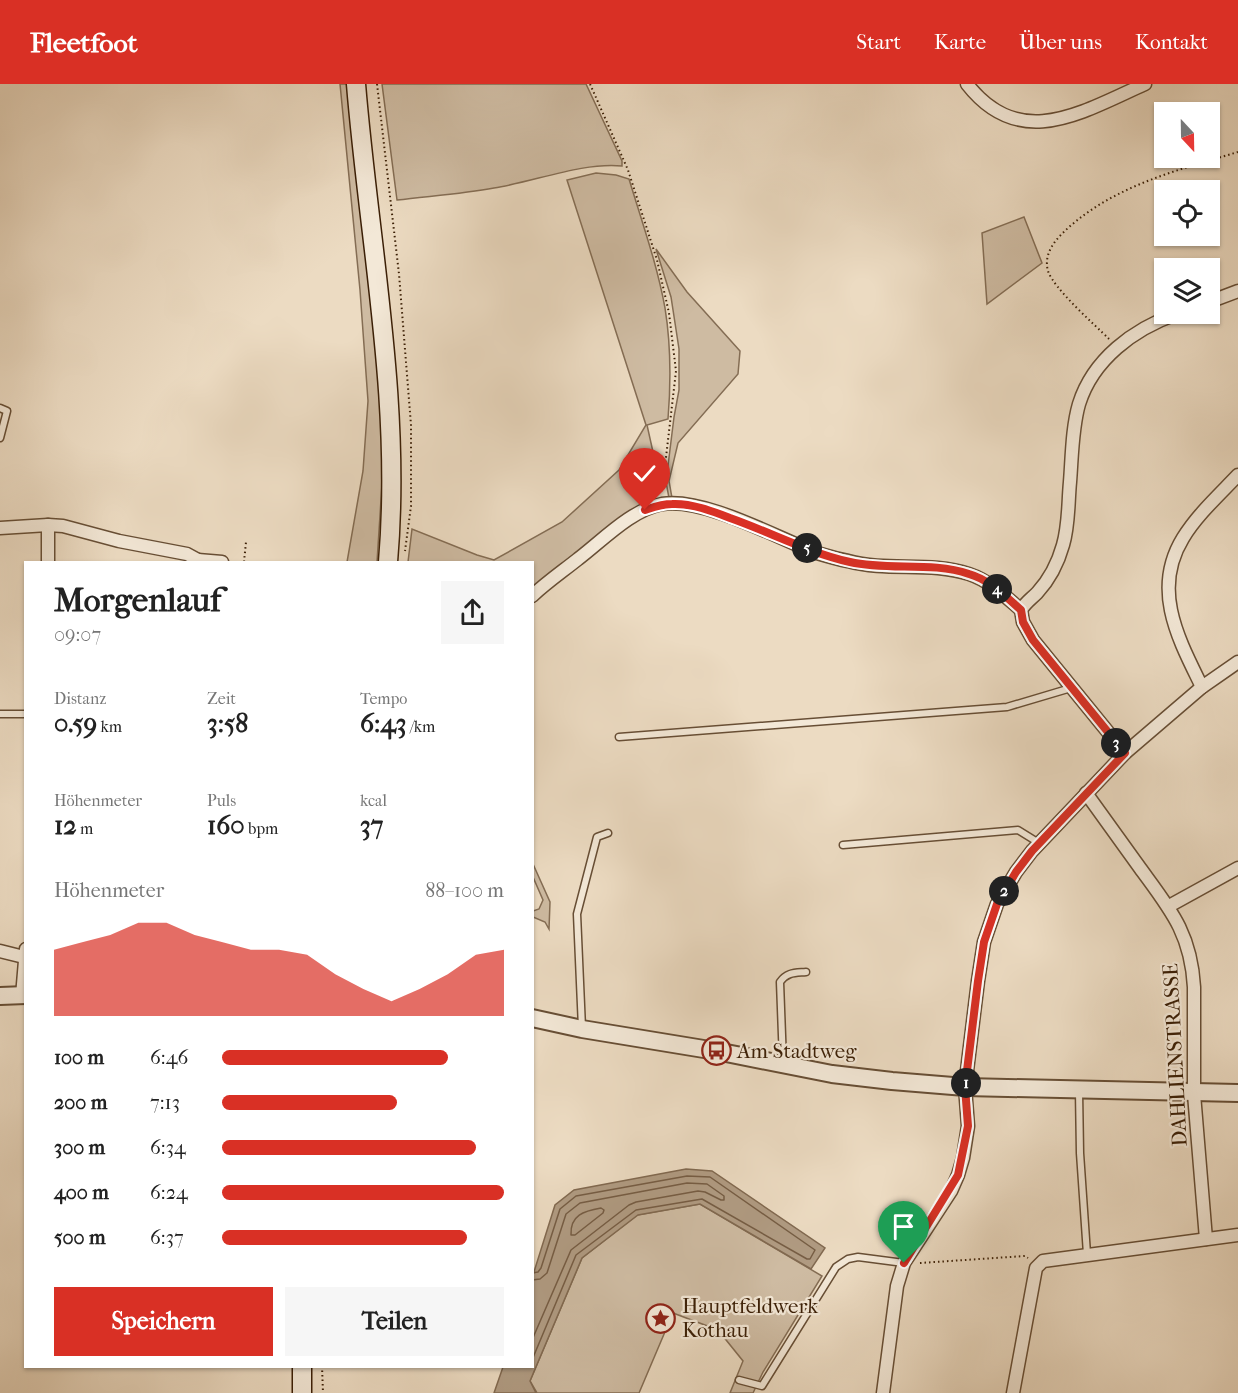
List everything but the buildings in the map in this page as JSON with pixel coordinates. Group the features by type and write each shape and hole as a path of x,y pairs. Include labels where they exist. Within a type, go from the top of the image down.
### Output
{"main road":[{"path":"356,84 379,281 388,404 391,490 388,561"},
{"path":"302,1368 302,1393"}],"street":[{"path":"967,84 989,107 1004,116 1024,122 1046,122 1067,118 1145,84"},
{"path":"1220,298 1238,291"},
{"path":"1021,610 1046,583 1060,556 1066,532 1079,404 1087,386 1101,365 1117,348 1146,326 1154,323"},
{"path":"1202,687 1173,624 1169,578 1182,540 1193,524 1238,475"},
{"path":"534,594 620,526 645,510 660,505 688,505 715,512 817,553 850,562 889,567 925,567 968,573 993,586 1021,610 1023,622 1033,640 1125,753"},
{"path":"48,525 48,561"},
{"path":"0,528 48,525 77,529 120,541 187,554 198,561"},
{"path":"882,1393 897,1286 904,1263 958,1175 968,1126 965,1087 984,942 1005,889 1039,843 1125,753 1202,687 1238,662"},
{"name":"DAHLIENSTRASSE","path":"1086,793 1170,906 1183,934 1193,969 1194,1094 1206,1239"},
{"path":"1170,906 1238,868"},
{"path":"0,951 24,953"},
{"path":"0,996 24,995"},
{"path":"534,1021 716,1051 832,1074 965,1087 1194,1094 1238,1093"},
{"path":"1013,1393 1035,1268 1038,1264 1088,1254 1238,1235"}],"lane":[{"path":"0,408 7,411 0,438"},
{"path":"619,737 1007,707 1071,688"},
{"path":"0,714 24,714"},
{"path":"843,845 1018,830 1039,843"},
{"path":"582,1029 577,914 597,837 608,833"},
{"path":"783,1065 780,982 784,976 806,972"},
{"path":"1079,1090 1080,1153 1088,1254"},
{"path":"739,1380 762,1386 836,1267 848,1259 858,1257 904,1263"}],"path":[{"path":"377,84 399,274 411,425 411,506 405,554"},
{"path":"590,84 628,170 657,260 669,313 676,371 660,505"},
{"path":"1117,348 1055,284 1048,271 1051,248 1060,235 1078,219 1097,204 1118,193 1238,152"},
{"path":"244,561 246,542"},
{"path":"904,1263 1025,1256 1038,1264"},
{"path":"322,1368 323,1393"}],"shaded area":[{"path":"340,84 347,84 381,381 384,453 377,561 347,561 363,471 368,401"},
{"path":"382,84 586,84 622,161 622,166 591,167 482,190 397,200"},
{"path":"596,173 629,179 649,243 662,292 669,350 668,419 647,425 659,479 647,501 534,590 534,561 408,561 412,529 494,560 562,522 619,470 646,425 567,180"},
{"path":"1024,217 1042,263 987,304 982,233"},
{"path":"656,249 687,292 740,351 738,374 678,443 669,481 672,498 669,498 666,482 679,390 679,349 671,297"},
{"path":"534,866 550,902 549,929 545,922 534,917 534,911 539,909 543,900 534,879"},
{"path":"700,1204 822,1276 763,1372 753,1393 730,1393 743,1361 718,1330 673,1313 639,1393 537,1393 530,1381 582,1258 637,1215"}],"water":[{"path":"686,1169 712,1171 825,1248 811,1269 700,1204 638,1215 582,1258 530,1381 536,1393 494,1393 503,1368 534,1368 534,1272 555,1205 574,1190"}],"place":[{"name":"Am Stadtweg","path":"716,1051"},
{"name":"Hauptfeldwerk Kothau","path":"661,1318"}],"route":[{"path":"645,510 660,505 688,505 764,530 817,553 850,562 889,567 954,570 981,578 1021,610 1023,622 1033,640 1125,753 1032,851 997,904 984,942 978,981 965,1087 968,1126 963,1158 951,1191 904,1263"}]}
